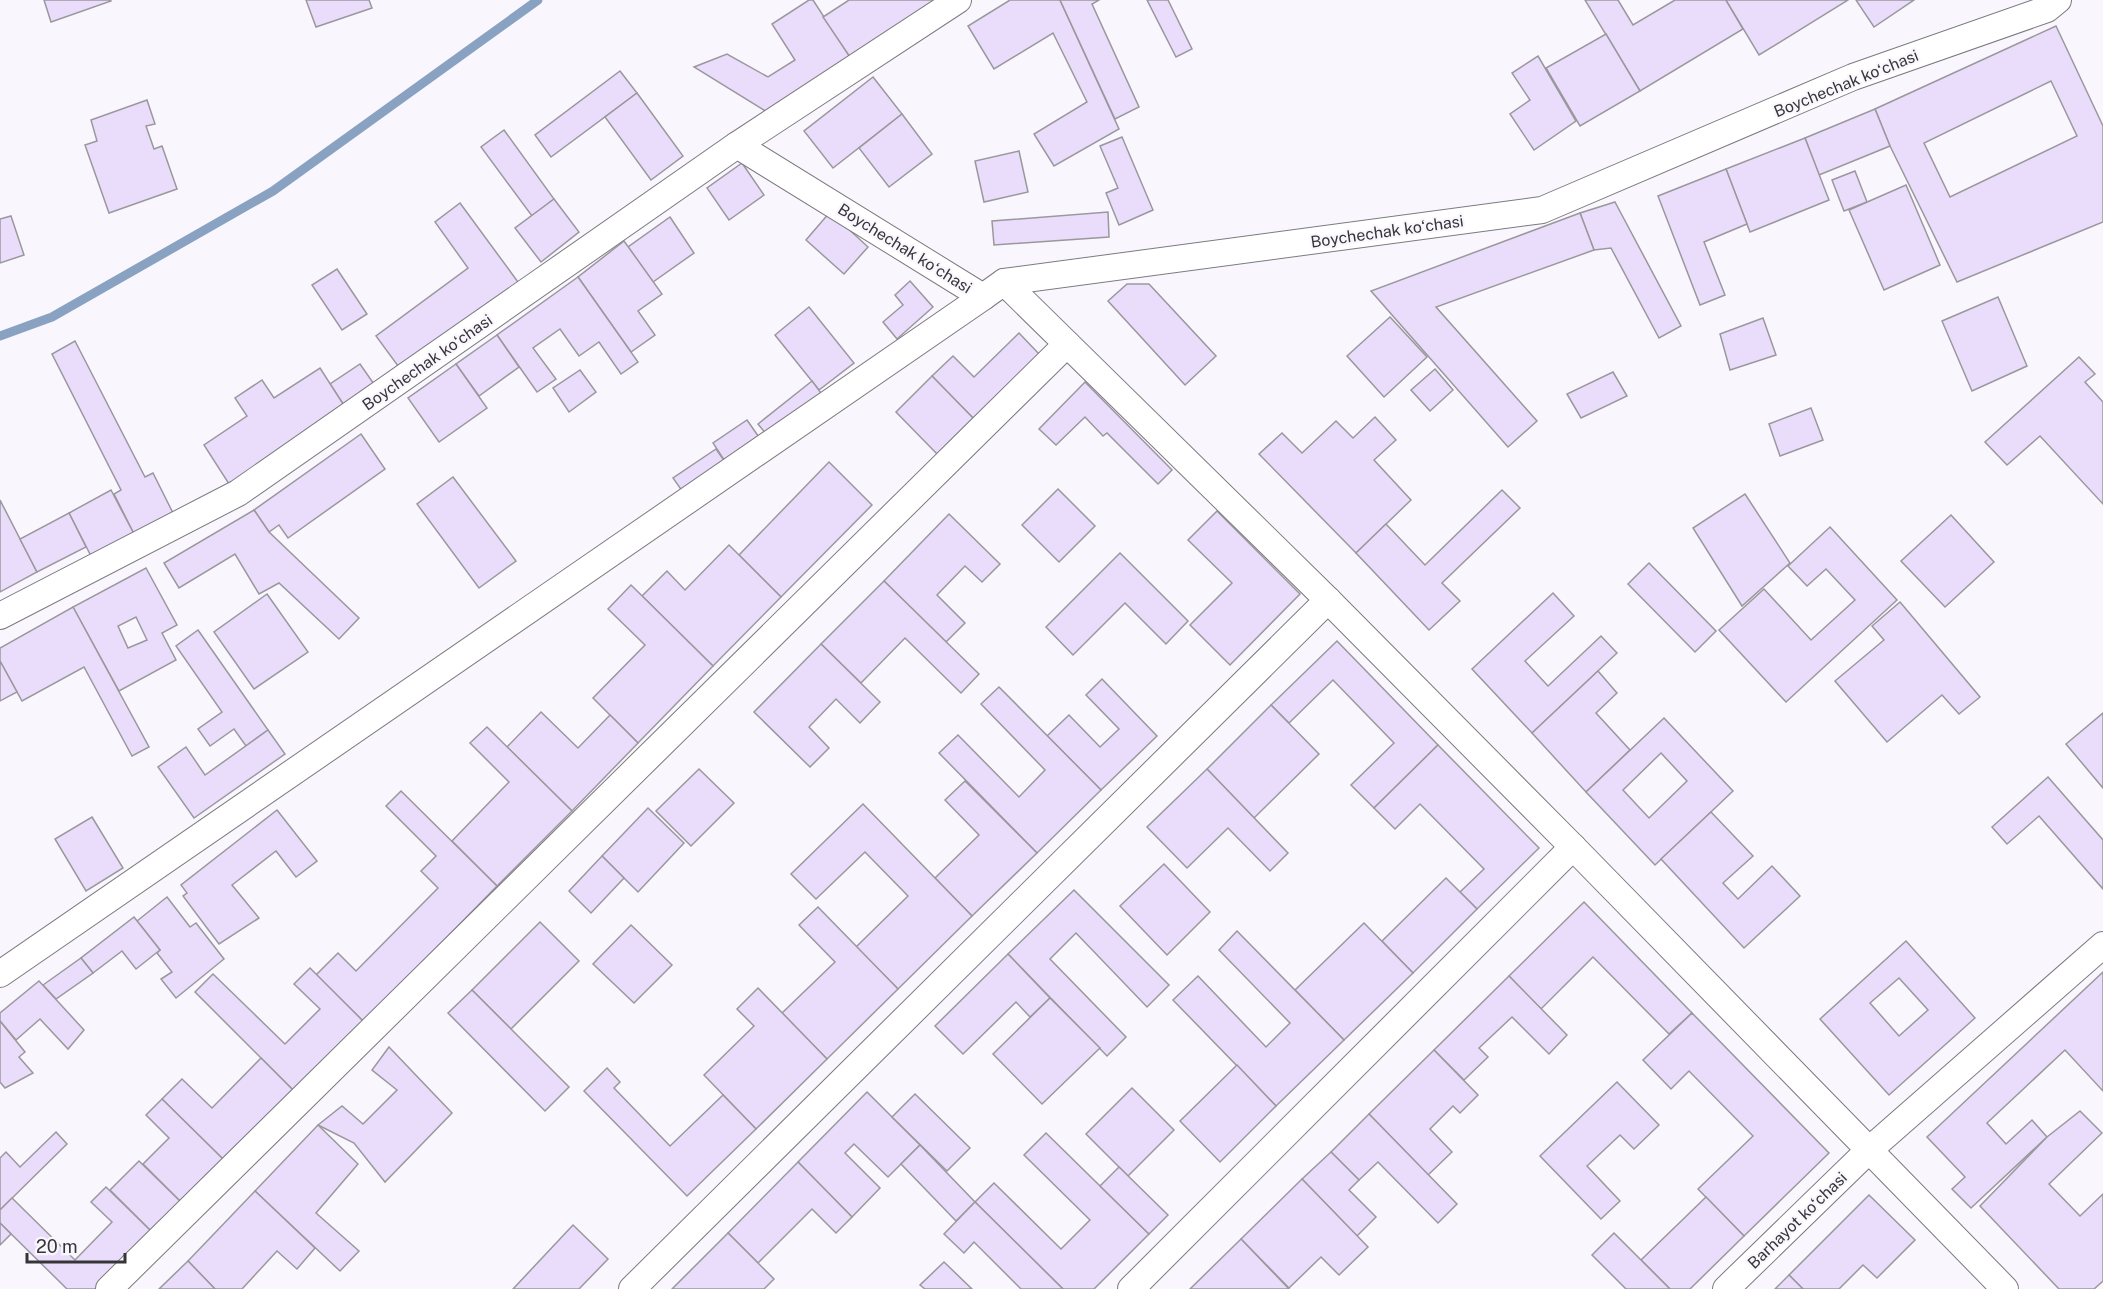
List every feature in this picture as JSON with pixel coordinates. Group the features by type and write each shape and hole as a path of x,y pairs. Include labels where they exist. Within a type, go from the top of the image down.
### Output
{"street":[{"path":"737,145 958,0"},
{"name":"Boychechak koʻchasi","path":"0,616 238,493 737,145 983,297 1004,282 1542,210 1853,77 2048,9 2058,0"},
{"path":"1004,282 1328,600 2005,1289"},
{"path":"0,974 983,297"},
{"path":"109,1289 1067,344"},
{"path":"632,1289 1328,600"},
{"path":"1131,1289 1573,847"},
{"name":"Barhayot koʻchasi","path":"1726,1289 1868,1151 2103,945"}],"building":[{"path":"44,0 110,0 111,1 51,22"},
{"path":"306,0 369,0 372,8 316,27"},
{"path":"809,0 813,0 850,57 767,112 694,67 727,54 768,77 795,60 772,24"},
{"path":"849,0 937,0 850,57 823,17"},
{"path":"1010,0 1060,0 1119,129 1054,166 1034,134 1087,102 1053,33 994,69 968,26"},
{"path":"1060,0 1099,0 1092,4 1139,107 1115,119"},
{"path":"1147,0 1168,0 1192,49 1176,57"},
{"path":"1585,0 1618,0 1633,25 1675,0 1726,0 1743,29 1640,91"},
{"path":"1726,0 1848,0 1759,55"},
{"path":"1856,0 1914,0 1874,27"},
{"path":"2056,26 2103,126 2103,222 1957,282 1890,146 1875,109","holes":["2051,81 2077,136 1950,197 1924,143"]},
{"path":"1606,34 1640,91 1580,126 1546,68"},
{"path":"1538,56 1576,121 1534,150 1510,114 1530,100 1512,73"},
{"path":"620,71 637,93 551,157 535,135"},
{"path":"873,77 902,114 833,168 804,131"},
{"path":"637,93 683,156 651,180 605,117"},
{"path":"147,100 155,124 146,126 154,149 162,146 177,189 109,213 85,145 97,141 91,120"},
{"path":"1875,109 1890,146 1819,175 1805,138"},
{"path":"902,114 932,154 889,187 859,148"},
{"path":"504,130 554,199 532,216 481,147"},
{"path":"1122,137 1153,210 1119,225 1106,193 1118,188 1100,146"},
{"path":"1805,138 1829,200 1750,232 1726,169"},
{"path":"1019,151 1028,192 984,202 975,161"},
{"path":"742,163 764,195 729,220 707,188"},
{"path":"1726,169 1747,224 1704,242 1725,295 1700,305 1658,196"},
{"path":"1855,171 1867,202 1844,211 1832,180"},
{"path":"1906,185 1940,265 1884,290 1849,210"},
{"path":"554,199 579,232 541,262 515,228"},
{"path":"1615,202 1681,326 1659,338 1611,248 1594,250 1580,213"},
{"path":"460,203 518,282 401,370 376,336 468,268 435,222"},
{"path":"830,212 868,247 844,274 806,240"},
{"path":"1108,212 1109,237 994,245 992,221"},
{"path":"1580,213 1594,250 1436,307 1537,421 1508,447 1371,291"},
{"path":"11,216 24,255 0,263 0,219"},
{"path":"670,217 694,253 653,282 628,247"},
{"path":"624,241 662,294 638,311 655,335 631,352 578,277"},
{"path":"337,269 367,314 342,330 312,285"},
{"path":"578,277 638,362 621,374 599,342 579,356 560,329 533,348 556,379 537,392 497,335"},
{"path":"910,281 933,307 897,339 883,322 903,305 895,295"},
{"path":"1127,284 1149,284 1216,356 1185,385 1108,301"},
{"path":"1998,297 2027,366 1972,391 1942,321"},
{"path":"809,307 854,363 819,390 775,335"},
{"path":"1390,317 1427,357 1384,397 1347,356"},
{"path":"1763,318 1776,355 1730,370 1720,334"},
{"path":"1019,333 1039,354 973,418 932,376 953,356 974,377"},
{"path":"497,335 519,367 479,396 456,364"},
{"path":"75,341 145,477 153,473 173,513 134,534 114,494 121,490 52,354"},
{"path":"2079,357 2095,374 2085,382 2103,402 2103,504 2040,436 2007,465 1985,442"},
{"path":"360,364 376,387 345,407 330,384"},
{"path":"456,364 487,408 439,442 408,398"},
{"path":"320,368 345,407 229,484 204,445 247,416 235,398 262,380 274,398"},
{"path":"1435,369 1453,390 1430,411 1411,390"},
{"path":"580,370 596,392 569,412 553,388"},
{"path":"1613,372 1627,396 1581,418 1567,394"},
{"path":"932,376 973,418 937,454 896,412"},
{"path":"812,381 824,397 771,440 758,424"},
{"path":"1085,382 1172,470 1158,484 1107,433 1103,436 1085,417 1056,445 1039,429"},
{"path":"1811,408 1823,440 1780,456 1769,424"},
{"path":"1375,417 1396,440 1374,460 1411,500 1356,553 1259,454 1282,433 1302,453 1336,421 1353,438"},
{"path":"747,420 763,443 728,466 713,443"},
{"path":"361,434 385,469 288,538 279,525 269,532 254,510"},
{"path":"716,449 728,466 685,495 673,478"},
{"path":"829,462 872,505 781,597 739,555"},
{"path":"453,477 516,561 479,588 417,504"},
{"path":"1058,489 1095,526 1059,562 1022,525"},
{"path":"111,490 134,534 91,556 69,513"},
{"path":"1502,490 1520,508 1442,583 1460,601 1429,630 1356,553 1386,524 1425,565"},
{"path":"1745,494 1790,563 1742,606 1693,528"},
{"path":"0,500 37,572 0,592"},
{"path":"254,510 269,532 359,618 339,639 279,583 259,594 235,554 179,588 164,563"},
{"path":"1217,511 1300,594 1230,665 1190,625 1232,583 1188,540"},
{"path":"69,513 86,547 37,572 20,539"},
{"path":"949,514 1000,564 982,582 965,566 937,595 965,623 946,642 884,581"},
{"path":"1951,515 1994,562 1945,607 1901,561"},
{"path":"1830,527 1897,600 1786,702 1719,630 1764,589 1811,640 1855,600 1826,569 1807,586 1788,566"},
{"path":"729,545 781,597 713,666 642,596 667,571 685,590"},
{"path":"1120,553 1188,621 1166,644 1125,603 1073,655 1046,627"},
{"path":"1649,563 1716,631 1695,652 1628,584"},
{"path":"146,568 177,625 162,633 176,660 119,691 73,607","holes":["136,617 147,640 128,648 118,626"]},
{"path":"884,581 979,674 961,693 905,638 861,683 821,644"},
{"path":"631,585 713,666 638,743 593,698 645,645 608,609"},
{"path":"1553,593 1574,616 1525,661 1548,686 1601,636 1617,653 1532,733 1472,669"},
{"path":"267,594 308,652 254,689 214,632"},
{"path":"1900,602 1980,697 1959,714 1942,695 1887,742 1835,681 1884,640 1872,626"},
{"path":"73,607 149,747 132,756 84,667 22,701 0,661 0,648"},
{"path":"198,630 268,730 246,746 234,729 210,746 198,729 222,712 176,646"},
{"path":"1337,641 1438,745 1374,808 1351,785 1394,743 1333,680 1289,723 1271,705"},
{"path":"821,644 880,702 860,723 836,699 809,727 829,748 810,767 754,712"},
{"path":"0,661 17,692 0,701"},
{"path":"1598,671 1617,693 1596,713 1630,750 1586,792 1532,733"},
{"path":"1102,679 1157,736 1101,790 1047,736 1069,715 1100,747 1119,729 1086,695"},
{"path":"999,687 1101,790 1037,853 939,753 958,735 1019,797 1045,770 981,704"},
{"path":"1271,705 1319,754 1254,818 1207,769"},
{"path":"541,712 578,748 610,715 638,743 572,811 507,747"},
{"path":"2103,713 2103,788 2066,744"},
{"path":"1664,718 1733,791 1655,865 1586,792","holes":["1661,753 1687,781 1649,818 1623,790"]},
{"path":"487,727 572,811 497,886 452,841 509,782 470,743"},
{"path":"268,730 285,754 194,818 158,767 186,747 205,775"},
{"path":"1438,745 1539,848 1477,909 1460,892 1484,869 1420,804 1395,829 1374,808"},
{"path":"699,769 734,803 691,846 656,811"},
{"path":"1207,769 1288,853 1270,871 1228,828 1187,868 1147,827"},
{"path":"2048,777 2103,840 2103,889 2039,816 2007,844 1992,827"},
{"path":"965,781 1037,853 972,916 935,878 979,835 945,800"},
{"path":"401,791 497,886 364,1022 316,975 338,953 356,971 438,888 421,871 436,856 386,806"},
{"path":"863,804 972,916 898,989 856,947 908,896 865,852 816,899 791,874"},
{"path":"648,808 684,843 638,892 602,856"},
{"path":"277,810 317,861 296,877 276,851 232,885 259,918 219,944 183,896 187,893 181,885"},
{"path":"1711,812 1753,856 1723,883 1738,899 1772,866 1800,896 1744,948 1661,859"},
{"path":"92,817 123,868 86,891 55,839"},
{"path":"602,856 624,878 591,913 569,891"},
{"path":"1164,864 1210,912 1167,955 1120,906"},
{"path":"1446,878 1477,909 1413,973 1382,941"},
{"path":"1074,890 1169,985 1147,1007 1076,933 1050,959 1126,1037 1107,1056 1008,954"},
{"path":"167,897 190,927 196,923 224,959 176,998 161,979 172,972 157,953 160,950 137,921"},
{"path":"1584,902 1692,1013 1669,1034 1593,957 1541,1009 1509,976"},
{"path":"818,907 898,989 827,1059 782,1013 835,962 799,925"},
{"path":"134,917 160,950 136,969 122,951 93,973 81,958"},
{"path":"540,922 579,961 511,1029 472,990"},
{"path":"1364,923 1413,973 1344,1040 1295,990"},
{"path":"631,925 672,965 634,1003 593,964"},
{"path":"1237,931 1344,1040 1276,1106 1173,1000 1198,976 1266,1047 1290,1023 1219,950"},
{"path":"1906,941 1975,1018 1889,1095 1820,1019","holes":["1899,978 1928,1010 1899,1036 1870,1003"]},
{"path":"1008,954 1050,998 1030,1017 1016,1002 963,1054 935,1026"},
{"path":"81,958 93,973 56,999 43,985"},
{"path":"310,968 364,1022 295,1092 195,992 213,974 285,1044 320,1009 294,984"},
{"path":"2103,972 2103,1091 2065,1050 1987,1123 2006,1144 2032,1120 2047,1137 1971,1208 1952,1189 1965,1177 1927,1137"},
{"path":"1509,976 1567,1035 1549,1054 1512,1017 1479,1048 1488,1057 1464,1080 1434,1050"},
{"path":"39,981 84,1030 68,1049 40,1019 16,1040 0,1021 0,1013"},
{"path":"758,988 827,1059 756,1129 704,1075 754,1026 737,1009"},
{"path":"472,990 569,1087 545,1111 448,1013"},
{"path":"1050,998 1100,1048 1042,1104 993,1054"},
{"path":"1692,1013 1829,1153 1744,1236 1698,1189 1753,1136 1689,1071 1671,1089 1643,1060"},
{"path":"0,1021 25,1052 19,1057 33,1073 5,1088 0,1082"},
{"path":"389,1047 452,1113 385,1182 354,1143 318,1125 342,1106 363,1124 397,1090 372,1070"},
{"path":"1434,1050 1478,1095 1460,1113 1453,1106 1430,1129 1452,1152 1428,1175 1369,1114"},
{"path":"261,1058 295,1092 226,1162 162,1099 182,1079 212,1108"},
{"path":"1237,1065 1276,1106 1220,1162 1180,1121"},
{"path":"607,1068 620,1082 614,1088 670,1146 723,1095 756,1129 687,1196 584,1091"},
{"path":"1617,1082 1659,1125 1634,1149 1620,1135 1587,1166 1620,1201 1601,1219 1540,1156"},
{"path":"1132,1088 1174,1130 1128,1176 1086,1134"},
{"path":"867,1092 920,1145 888,1177 854,1144 845,1153 880,1188 852,1217 798,1162"},
{"path":"915,1094 970,1148 947,1171 892,1117"},
{"path":"162,1099 226,1162 184,1205 143,1164 169,1138 146,1115"},
{"path":"2080,1111 2102,1133 2049,1184 2080,1216 2103,1194 2103,1281 2094,1289 2059,1289 1980,1206 2047,1137"},
{"path":"1369,1114 1457,1204 1438,1223 1378,1162 1359,1180 1331,1152"},
{"path":"318,1125 358,1164 316,1213 359,1251 340,1271 255,1191"},
{"path":"56,1132 67,1144 0,1210 0,1158 6,1152 20,1167"},
{"path":"1046,1133 1149,1234 1094,1289 1063,1289 975,1202 994,1183 1061,1249 1090,1220 1024,1155"},
{"path":"920,1145 975,1202 956,1221 901,1164"},
{"path":"1331,1152 1359,1180 1349,1190 1376,1217 1357,1236 1302,1179"},
{"path":"139,1161 184,1205 155,1235 110,1190"},
{"path":"798,1162 852,1217 836,1233 812,1209 758,1263 728,1233"},
{"path":"1119,1167 1168,1215 1149,1234 1100,1186"},
{"path":"1302,1179 1368,1247 1339,1275 1321,1257 1289,1288 1241,1239"},
{"path":"106,1187 155,1235 101,1289 67,1289 0,1223 0,1210 12,1198 75,1260 112,1222 91,1202"},
{"path":"255,1191 315,1248 297,1269 277,1251 242,1289 215,1289 188,1261"},
{"path":"1869,1195 1915,1240 1877,1278 1863,1265 1839,1289 1803,1289 1789,1275"},
{"path":"1706,1197 1744,1236 1690,1289 1670,1289 1641,1260"},
{"path":"975,1202 1063,1289 1021,1289 974,1242 964,1253 944,1234"},
{"path":"0,1223 11,1234 0,1245"},
{"path":"573,1225 608,1259 579,1289 513,1289"},
{"path":"728,1233 774,1279 764,1289 672,1289"},
{"path":"1614,1233 1670,1289 1626,1289 1592,1255"},
{"path":"1241,1239 1289,1289 1190,1289"},
{"path":"188,1261 215,1289 159,1289"},
{"path":"944,1262 972,1289 925,1289 920,1285"},
{"path":"1789,1275 1803,1289 1775,1289"}],"waterway":[{"path":"0,336 52,317 273,191 538,0"}]}
